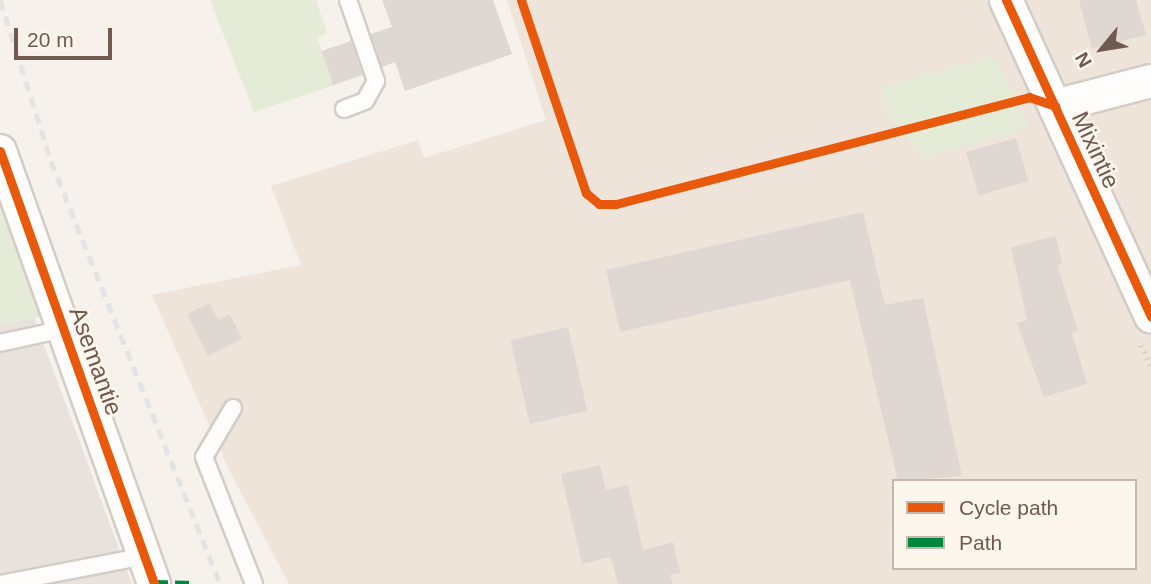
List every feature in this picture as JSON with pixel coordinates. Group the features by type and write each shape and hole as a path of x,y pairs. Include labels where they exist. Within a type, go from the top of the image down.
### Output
{"street":[{"name":"Mixintie","path":"1006,0 1151,316"},
{"path":"1055,106 1151,81"},
{"name":"Asemantie","path":"0,151 150,570"}],"lane":[{"path":"344,109 365,101 376,81 348,0"},
{"path":"0,343 64,329"},
{"path":"233,408 204,457 254,584"},
{"path":"0,584 150,570"}],"shaded area":[{"path":"507,0 1151,0 1151,584 289,584 227,466 152,295 301,265 271,186 418,140 424,158 546,120"},
{"path":"34,318 132,584 0,584 0,324"}],"green space":[{"path":"210,0 316,0 327,33 317,38 335,85 254,112"},
{"path":"991,57 998,63 1028,127 925,158 886,114 882,86"},
{"path":"0,151 58,314 0,324"}],"building":[{"path":"382,0 493,0 512,54 405,91 395,62 382,67 371,34 392,27"},
{"path":"1079,0 1136,0 1146,35 1092,49"},
{"path":"351,41 363,75 333,85 322,51"},
{"path":"1016,138 1028,181 978,196 966,152"},
{"path":"863,212 885,305 923,298 962,476 898,479 850,280 620,332 606,270"},
{"path":"1056,236 1062,264 1057,265 1078,330 1072,333 1087,384 1044,397 1017,323 1027,320 1011,247"},
{"path":"210,303 218,320 230,314 242,339 208,356 187,314"},
{"path":"568,327 587,411 530,424 511,340"},
{"path":"600,465 606,490 628,485 643,550 673,542 680,573 670,575 673,584 618,584 611,557 582,564 561,474"}],"railway":[{"path":"0,0 51,161 220,584"}],"marked path":[{"path":"154,583 196,584"}],"cycle path":[{"path":"521,0 586,193 599,204 616,204 1029,97 1055,106"},
{"path":"1006,0 1151,316"},
{"path":"0,151 154,584"}]}
